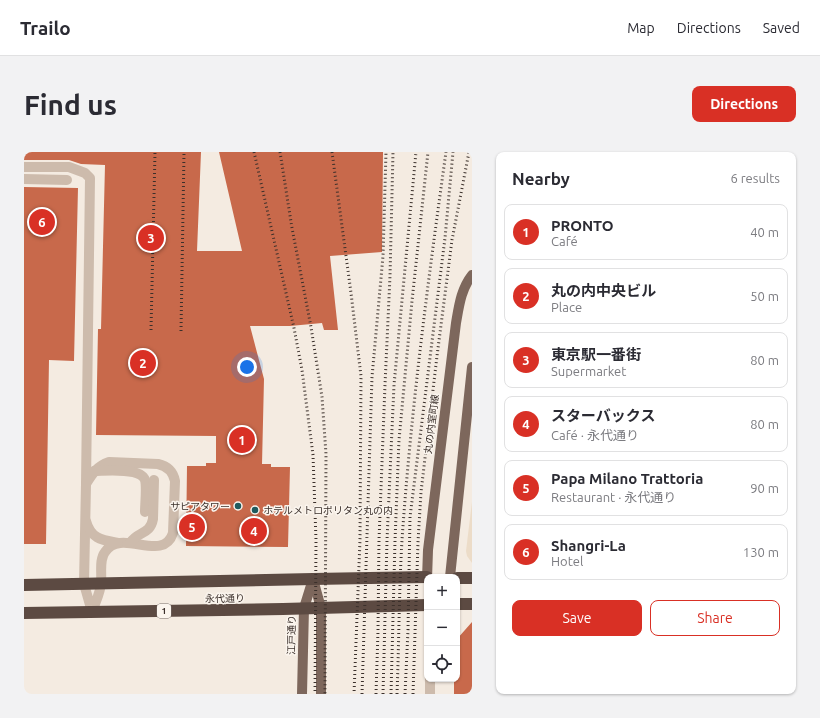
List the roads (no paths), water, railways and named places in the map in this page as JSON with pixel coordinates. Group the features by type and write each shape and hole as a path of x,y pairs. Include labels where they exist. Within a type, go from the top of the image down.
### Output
{"highway":[{"name":"永代通り","path":"24,585 424,578"},
{"path":"460,578 472,578"},
{"path":"460,604 472,604"},
{"name":"永代通り","path":"24,613 424,605"}],"main road":[{"name":"丸の内室町線","path":"427,574 428,550 456,323 460,299 464,288 472,275"},
{"path":"450,574 472,367"},
{"path":"313,579 321,608 321,694"},
{"name":"江戸通り","path":"302,694 304,608 313,579"}],"street":[{"path":"24,167 69,167 85,174 90,178 84,584 92,612"},
{"path":"24,179 67,182 69,167"},
{"path":"85,519 87,526 95,536 102,540 159,547 167,543 173,533 174,481 172,473 166,467 158,464 109,462 102,464 94,471 86,484"},
{"path":"94,471 130,471 136,472 142,476 145,484 145,512"},
{"path":"92,612 101,584 101,560 105,550 110,546 125,543 148,530 152,526 154,480"},
{"path":"430,682 430,694"}],"railway":[{"path":"151,330 155,152"},
{"path":"181,331 184,152"},
{"path":"254,152 294,328 302,370 313,455 316,540 315,694"},
{"path":"280,152 322,397 326,454 325,694"},
{"path":"332,152 361,376 360,540 354,694"},
{"path":"362,694 372,377 383,256 386,152"},
{"path":"376,694 379,540 390,276 393,152"},
{"path":"383,694 387,540 394,385 416,152"},
{"path":"391,694 399,440 428,152"},
{"path":"397,694 401,559 410,443 446,152"},
{"path":"405,694 410,517 445,238 453,152"},
{"path":"413,694 421,492 452,240 469,152"}],"place":[{"name":"Shangri-La","path":"42,222"},
{"name":"東京駅一番街","path":"151,238"},
{"name":"丸の内中央ビル","path":"143,363"},
{"name":"PRONTO","path":"242,440"},
{"name":"サピアタワー","path":"238,506"},
{"name":"ホテルメトロポリタン丸の内","path":"255,510"},
{"name":"Papa Milano Trattoria","path":"192,527"},
{"name":"スターバックス","path":"254,531"}]}
